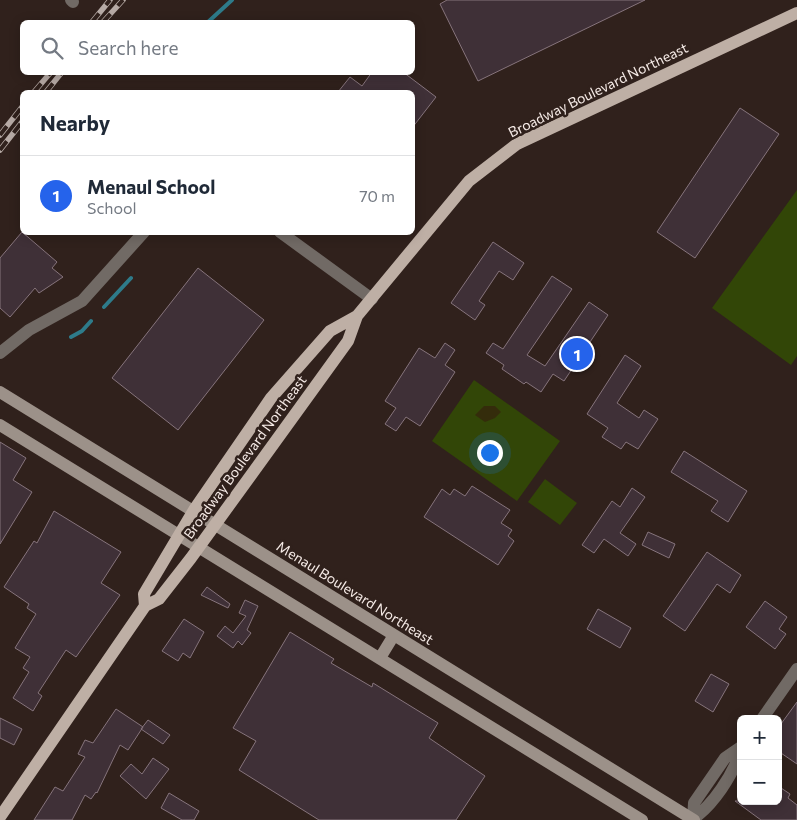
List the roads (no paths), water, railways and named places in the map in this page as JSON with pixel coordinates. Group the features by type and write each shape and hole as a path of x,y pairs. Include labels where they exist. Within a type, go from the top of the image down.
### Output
{"main road":[{"name":"Broadway Boulevard Northeast","path":"0,817 145,606 159,599 199,547 348,341 358,316 468,181 517,144 797,13"},
{"name":"Broadway Boulevard Northeast","path":"145,606 144,594 194,510 271,398 330,331 358,316"},
{"name":"Menaul Boulevard Northeast","path":"0,392 194,510 693,820"},
{"path":"0,425 642,820"},
{"path":"380,658 394,635"}],"street":[{"path":"0,353 29,330 82,301 141,235"},
{"path":"284,235 372,299"},
{"path":"765,715 797,669"},
{"path":"693,820 694,803 725,758 737,750"},
{"path":"693,820 704,811 738,760"}],"waterway":[{"path":"210,20 232,0"},
{"path":"104,307 131,278"},
{"path":"71,337 82,331 91,321"}],"railway":[{"path":"94,20 110,0"},
{"path":"105,20 123,0"},
{"path":"36,90 48,75"},
{"path":"48,90 60,75"},
{"path":"0,135 20,110"},
{"path":"0,150 20,125"}],"place":[{"name":"Menaul School","path":"577,354"}]}
